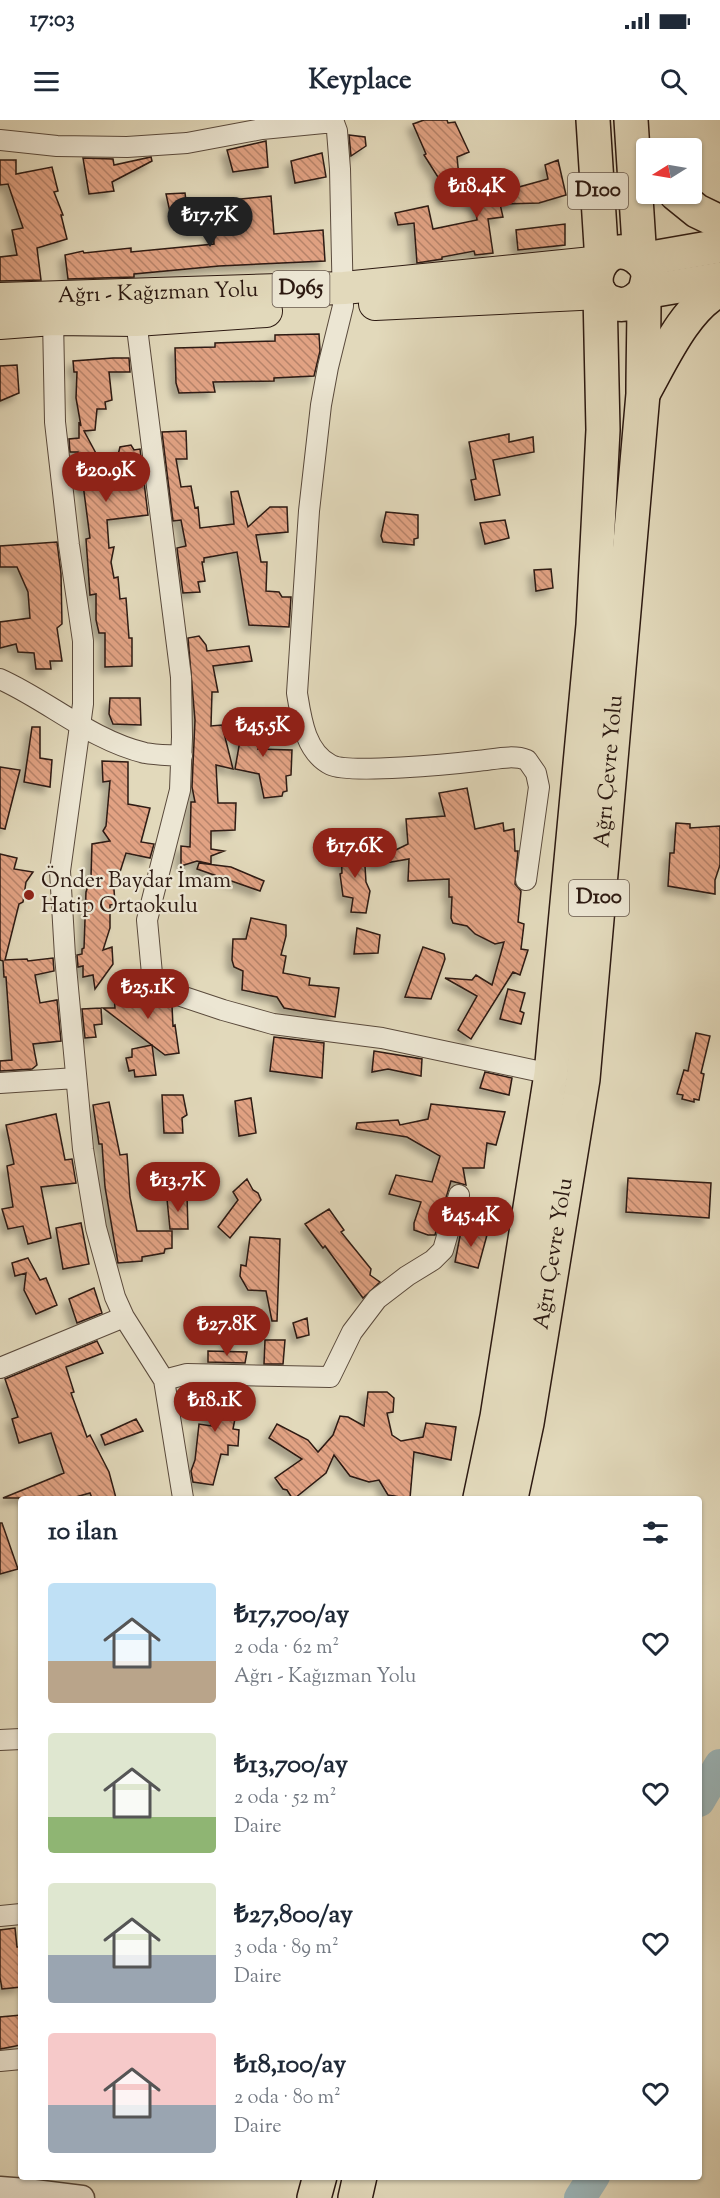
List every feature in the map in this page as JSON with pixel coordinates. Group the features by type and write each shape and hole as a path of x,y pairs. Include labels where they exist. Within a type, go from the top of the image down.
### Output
{"highway":[{"name":"Ağrı Çevre Yolu","path":"480,1496 497,1417 551,1074 593,625 603,430 601,278 593,120"},
{"name":"Ağrı Çevre Yolu","path":"511,1496 527,1423 583,1079 643,394 644,292 648,275 640,260 631,120"},
{"path":"639,120 645,138"},
{"path":"688,204 697,211 720,222"},
{"path":"720,246 640,260 633,255 616,253 608,256 601,278 614,303 623,304 638,298 644,292 720,279"},
{"path":"643,394 681,328 697,308 720,290"},
{"path":"314,2198 319,2180"},
{"path":"355,2198 359,2180"}],"main road":[{"name":"Ağrı - Kağızman Yolu","path":"0,323 53,319 136,320 344,297 601,278"},
{"name":"Ağrı - Kağızman Yolu","path":"0,300 344,297"}],"street":[{"path":"0,140 57,146 127,147 187,143 262,129 334,121 340,169 344,297 321,405 309,511 297,693 305,732 318,754 332,766 366,769 516,757 527,760 536,773 539,787 526,880"},
{"path":"53,319 55,422 83,641 81,726 60,871 65,956 83,1149 96,1228 115,1297 124,1317 164,1380 183,1496"},
{"path":"136,320 181,677 180,790 147,920 152,974 160,989 273,1024 382,1038 551,1074"},
{"path":"0,679 81,726 120,745 146,753 182,756"},
{"path":"0,1083 76,1078"},
{"path":"164,1380 187,1374 330,1377 352,1332 377,1299 433,1260 443,1250 459,1195"},
{"path":"0,1368 124,1317"},
{"path":"0,1740 18,1739"},
{"path":"0,1916 18,1914"},
{"path":"0,2061 18,2059"},
{"path":"0,2189 82,2198"}],"building":[{"path":"424,120 455,122 469,152 457,157 461,196 443,199 438,177 424,155 426,154 413,124"},
{"path":"349,135 365,137 366,146 351,156"},
{"path":"266,141 268,167 233,172 227,150"},
{"path":"322,153 326,177 295,183 291,161"},
{"path":"151,157 152,161 112,182 114,191 89,194 83,158 113,159 114,165"},
{"path":"0,160 16,160 16,174 52,167 58,191 54,192 63,215 61,215 67,239 37,248 41,280 0,281 0,257 17,255 12,230 23,228 8,184 0,185"},
{"path":"558,160 566,195 539,203 500,204 503,217 488,219 493,253 475,255 474,251 417,263 414,223 398,225 395,213 428,206 433,229 477,220 475,205 471,206 472,194 496,189 497,193 548,179 545,165"},
{"path":"185,193 188,217 182,221 172,221 166,194"},
{"path":"271,196 274,234 323,230 325,261 219,266 134,274 134,277 68,279 65,255 83,251 84,253 131,248 131,252 214,244 213,225 233,222 231,200"},
{"path":"565,224 565,245 518,250 516,230"},
{"path":"319,334 320,351 314,376 274,378 274,381 213,382 215,392 179,393 176,383 175,348 215,347 215,343 275,341 275,335"},
{"path":"129,358 130,372 109,372 112,400 105,402 106,409 97,409 95,430 84,431 98,457 118,455 120,447 131,445 134,450 140,449 148,515 107,520 109,548 114,547 111,562 114,578 118,577 120,599 126,598 129,638 132,638 132,666 105,667 105,633 99,633 96,620 96,594 90,595 86,539 90,538 81,469 78,468 78,452 70,452 69,439 79,438 79,422 81,426 76,398 77,372 74,372 73,361"},
{"path":"17,365 19,393 0,401 0,366"},
{"path":"186,431 187,459 176,459 181,487 191,486 195,508 198,507 200,528 234,524 231,492 238,491 248,527 270,507 287,507 288,532 256,535 261,562 267,562 266,591 279,592 282,597 291,597 289,627 249,625 237,552 204,558 202,562 205,581 198,582 200,592 183,593 177,548 186,546 181,520 173,521 162,432"},
{"path":"509,434 509,442 533,437 534,452 493,460 500,495 475,500 471,480 476,479 469,442"},
{"path":"386,512 418,515 418,538 414,539 414,545 383,542 381,536"},
{"path":"505,520 509,538 485,544 480,523"},
{"path":"57,542 61,574 62,624 57,628 62,661 50,661 51,669 36,669 34,653 18,652 16,644 0,648 0,622 30,618 28,592 17,567 0,567 0,546"},
{"path":"551,569 553,588 536,591 534,570"},
{"path":"199,636 206,645 207,651 249,646 252,661 213,666 218,692 212,692 211,726 222,725 233,769 216,765 218,803 236,803 235,830 211,831 211,849 224,851 211,856 211,864 197,861 181,866 181,846 190,847 191,802 195,802 192,787 195,720 188,638"},
{"path":"110,698 140,698 141,725 113,724 109,714"},
{"path":"245,712 264,715 262,723 264,734 258,749 292,750 291,775 286,776 287,791 283,792 282,796 264,798 259,774 235,769"},
{"path":"32,727 40,727 40,758 52,760 50,787 24,782"},
{"path":"102,761 128,762 128,804 150,808 141,842 154,844 150,858 126,853 120,872 113,875 115,904 110,905 110,928 103,950 112,947 113,964 95,989 93,975 83,977 83,966 78,967 77,955 82,954 84,948 86,892 91,877 92,844 110,841 103,831 106,826 110,781 103,782"},
{"path":"0,767 20,770 5,829 0,828"},
{"path":"467,788 475,829 503,823 504,831 514,829 515,851 518,851 515,884 521,891 518,922 524,924 521,949 528,950 520,975 513,972 471,1039 458,1030 477,996 445,978 472,980 476,975 492,985 504,942 495,944 475,934 467,926 453,923 449,879 408,881 409,859 374,865 373,861 408,844 406,819 445,816 439,793"},
{"path":"676,823 690,824 690,828 720,826 720,865 715,880 715,894 668,886 670,853 674,853"},
{"path":"341,850 364,850 366,882 370,891 366,913 351,912 353,898 343,896 340,874 342,873"},
{"path":"0,854 17,858 14,869 33,872 26,882 23,902 19,904 5,960 27,959 28,961 53,958 54,971 35,975 40,1003 57,1000 61,1041 33,1044 37,1065 32,1069 0,1071 0,1061 12,1060 6,977 4,977 3,961 0,960"},
{"path":"199,863 231,867 264,881 260,891 197,869"},
{"path":"251,918 286,925 286,936 281,955 286,956 283,973 310,978 309,985 339,988 335,1017 284,1008 277,997 242,990 243,971 234,967 232,960 233,939 246,939"},
{"path":"357,928 380,935 378,953 354,954"},
{"path":"423,947 444,954 445,959 431,999 405,997"},
{"path":"508,989 525,993 520,1011 524,1013 521,1024 500,1019"},
{"path":"142,993 143,997 150,995 172,1006 173,1026 175,1025 179,1053 165,1055 103,1008 115,1008 114,996"},
{"path":"101,1008 102,1024 94,1025 96,1037 85,1038 82,1009"},
{"path":"696,1033 710,1036 701,1073 704,1074 699,1100 694,1099 694,1102 682,1099 683,1095 677,1094 684,1070 688,1071"},
{"path":"274,1037 324,1043 322,1078 270,1071"},
{"path":"152,1045 156,1075 135,1077 134,1070 129,1071 126,1058 132,1057 132,1049"},
{"path":"374,1051 422,1059 421,1076 388,1069 372,1072"},
{"path":"485,1072 512,1078 509,1095 480,1088"},
{"path":"162,1095 183,1095 187,1115 182,1118 183,1133 164,1133"},
{"path":"251,1098 256,1133 239,1136 235,1101"},
{"path":"109,1102 120,1155 127,1154 130,1197 137,1231 172,1231 172,1248 165,1249 164,1253 142,1257 142,1261 118,1263 105,1187 102,1144 99,1144 93,1105"},
{"path":"431,1104 505,1112 496,1145 487,1143 484,1168 463,1168 466,1185 451,1181 435,1235 414,1230 421,1202 389,1194 396,1175 432,1182 440,1156 407,1137 356,1129 357,1123 398,1120 400,1125 428,1119"},
{"path":"56,1114 65,1160 72,1159 76,1183 41,1187 51,1238 28,1244 23,1226 8,1229 2,1209 13,1207 7,1166 14,1164 6,1125"},
{"path":"628,1178 711,1183 709,1218 626,1212"},
{"path":"247,1179 261,1200 230,1238 218,1227 238,1200 233,1192"},
{"path":"187,1195 188,1229 170,1229 167,1199"},
{"path":"329,1209 344,1230 341,1232 371,1269 370,1275 380,1282 363,1298 325,1246 323,1248 305,1224"},
{"path":"81,1223 89,1264 63,1269 56,1228"},
{"path":"469,1229 487,1235 478,1268 455,1262 461,1231"},
{"path":"250,1237 280,1239 277,1321 272,1321 266,1291 248,1290 240,1276 241,1265 246,1266"},
{"path":"28,1258 40,1280 46,1278 57,1305 36,1314 24,1290 26,1273 15,1276 12,1263"},
{"path":"94,1288 102,1313 77,1323 69,1299"},
{"path":"307,1318 309,1335 297,1338 293,1323"},
{"path":"265,1340 285,1340 283,1364 264,1364"},
{"path":"97,1341 103,1353 66,1367 74,1392 71,1393 87,1437 90,1435 109,1472 115,1496 91,1496 90,1493 79,1496 3,1498 64,1473 51,1433 19,1443 12,1419 18,1417 5,1379"},
{"path":"208,1351 247,1352 245,1363 208,1362"},
{"path":"208,1386 240,1393 233,1429 239,1430 238,1446 228,1445 228,1455 221,1454 213,1485 193,1482 191,1471 195,1460 199,1424 212,1426 201,1404"},
{"path":"368,1392 387,1392 394,1398 393,1412 387,1413 392,1435 401,1441 423,1437 426,1423 456,1427 451,1460 414,1452 410,1496 388,1495 379,1480 369,1482 350,1476 334,1455 326,1473 297,1496 291,1496 275,1478 302,1459 269,1438 277,1424 308,1440 318,1452 333,1435 340,1416 348,1417 364,1426"},
{"path":"136,1419 143,1431 105,1445 101,1435"},
{"path":"0,1523 2,1523 18,1569 0,1574"},
{"path":"15,1928 18,1947 18,1987 2,1989 0,1930"},
{"path":"18,2015 18,2046 0,2049 0,2017"}],"waterway":[{"path":"702,1796 720,1765"},
{"path":"580,2198 591,2180"}],"place":[{"name":"Önder Baydar İmam Hatip Ortaokulu","path":"29,895"}]}
